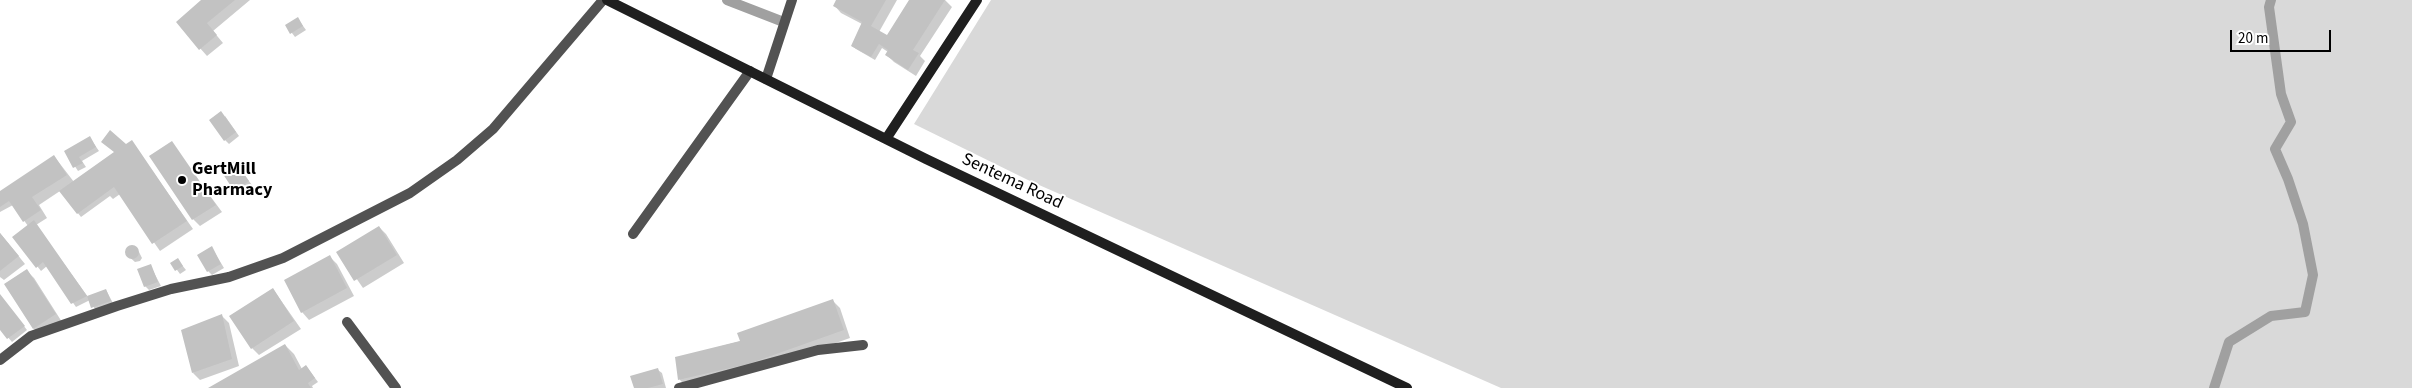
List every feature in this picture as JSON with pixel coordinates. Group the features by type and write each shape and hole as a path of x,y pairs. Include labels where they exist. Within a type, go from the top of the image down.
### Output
{"main road":[{"name":"Sentema Road","path":"605,0 886,139 1407,388"},
{"path":"886,139 977,0"}],"street":[{"path":"0,360 31,336 171,289 229,277 283,258 410,193 456,160 493,129 605,0"},
{"path":"766,79 792,0"},
{"path":"633,234 750,71"},
{"path":"347,322 396,388"},
{"path":"679,388 818,350 863,345"}],"shaded area":[{"path":"991,0 2412,0 2412,388 1501,388 1030,181 914,124"}],"building":[{"path":"201,0 235,0 207,23 217,35 199,50 176,22"},
{"path":"836,0 886,0 871,26 887,35 909,0 945,0 913,50 919,53 908,70 885,55 888,50 879,44 871,57 851,46 862,22 833,6"},
{"path":"298,17 303,26 290,34 285,25"},
{"path":"221,111 236,132 224,141 209,120"},
{"path":"110,130 126,144 132,140 187,221 152,244 114,187 77,214 59,191 114,152 101,142"},
{"path":"90,136 96,147 79,157 83,163 73,168 64,151"},
{"name":"GertMill Pharmacy","path":"172,141 216,205 192,220 149,156"},
{"path":"54,155 67,175 32,197 41,210 23,222 9,201 0,207 0,191"},
{"path":"235,161 249,181 234,191 221,171"},
{"path":"34,220 87,296 71,304 43,262 36,268 12,237"},
{"path":"379,226 397,255 354,281 336,252"},
{"path":"0,233 19,256 0,271"},
{"path":"132,245 137,247 139,252 137,257 132,259 127,257 125,252 127,247"},
{"path":"212,246 221,264 207,272 197,255"},
{"path":"330,255 347,288 301,313 284,280"},
{"path":"178,258 183,266 175,271 170,263"},
{"path":"151,264 158,282 144,287 137,269"},
{"path":"27,269 56,314 33,329 4,284"},
{"path":"273,288 294,321 251,349 229,316"},
{"path":"106,289 111,301 91,308 87,296"},
{"path":"0,294 25,326 7,339 0,330"},
{"path":"833,299 844,330 748,364 678,380 675,357 740,341 737,333"},
{"path":"222,314 232,359 192,373 181,330"},
{"path":"285,344 299,370 306,365 315,378 308,383 311,388 208,388"},
{"path":"658,368 663,384 648,388 634,388 630,376"}],"waterway":[{"path":"727,0 781,21"},
{"path":"2214,388 2229,342 2271,316 2305,312 2313,275 2303,224 2288,179 2275,149 2291,122 2281,94 2269,7 2271,0"}],"place":[{"name":"GertMill Pharmacy","path":"182,180"}]}
